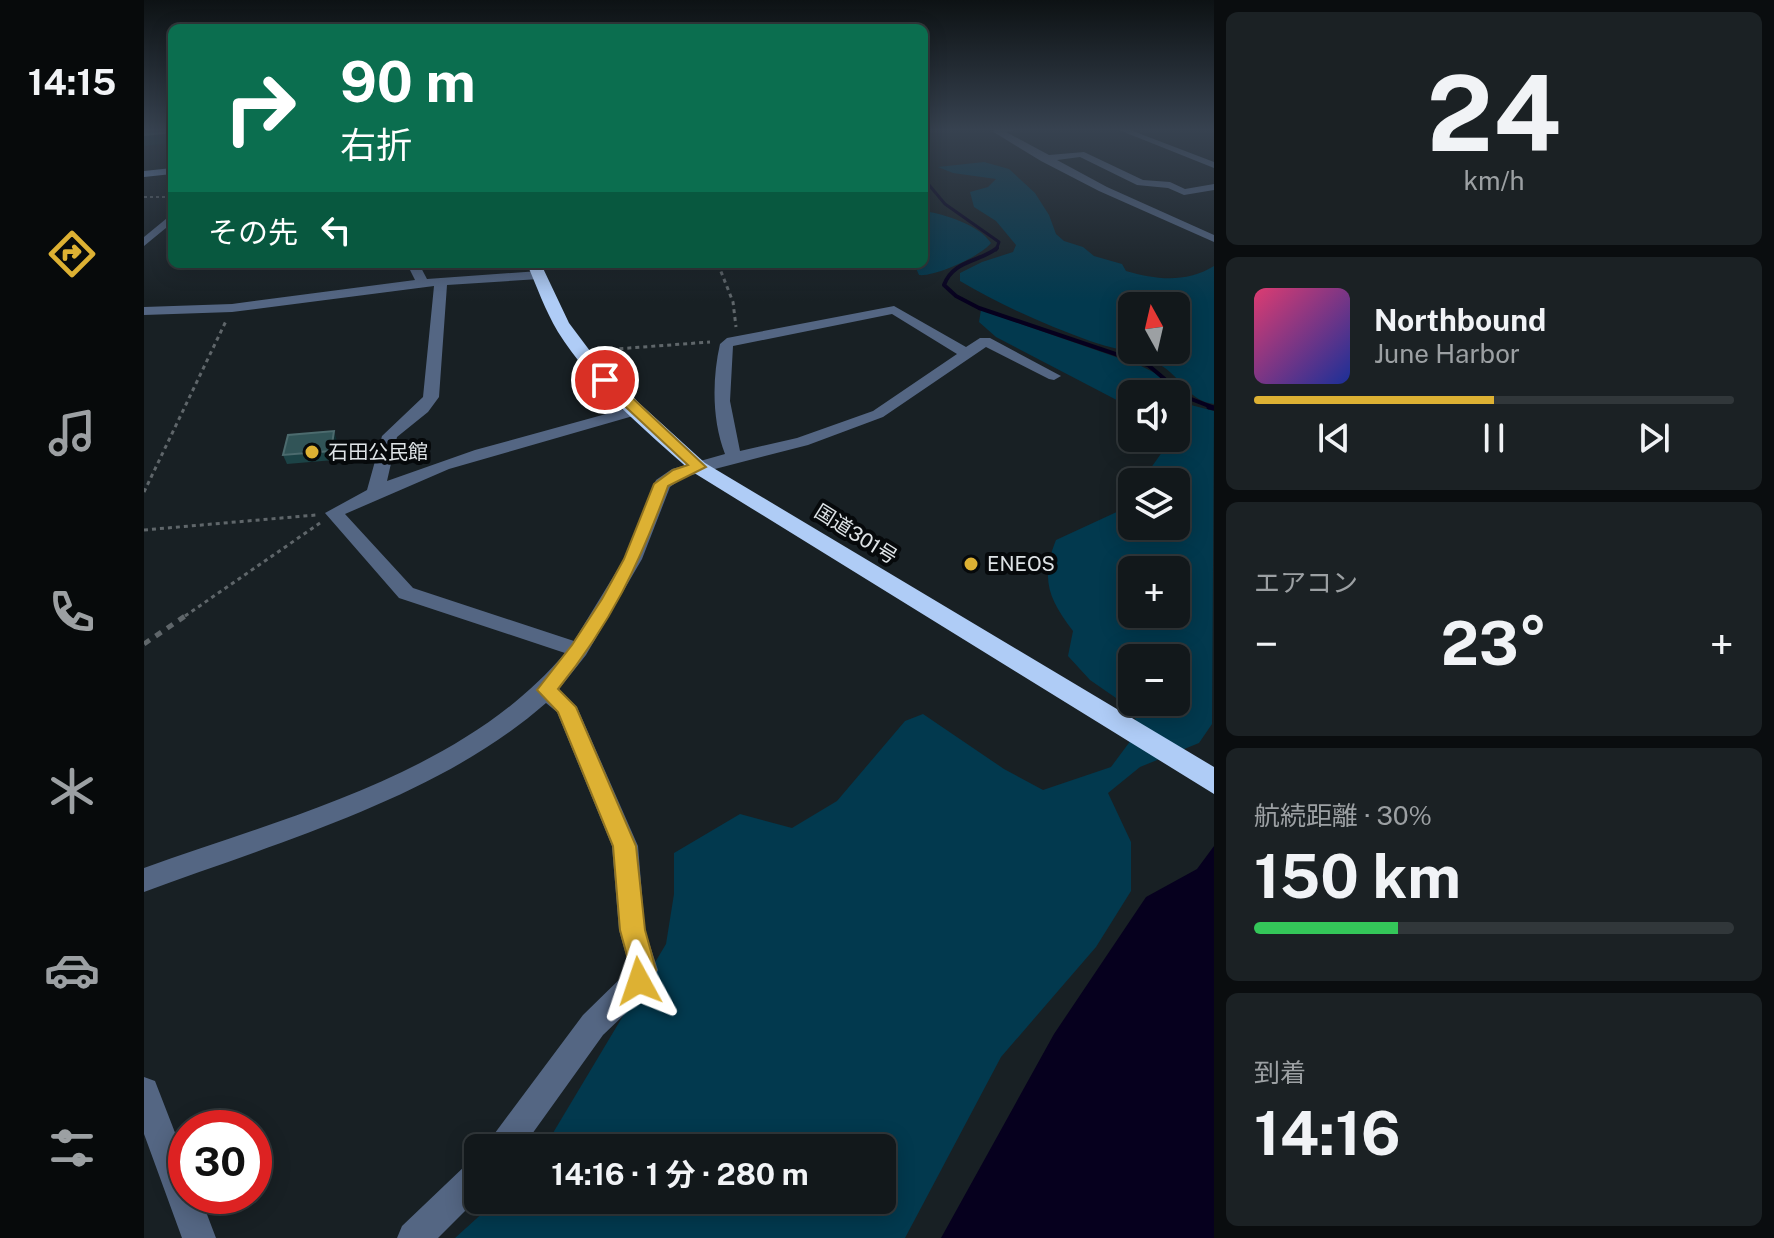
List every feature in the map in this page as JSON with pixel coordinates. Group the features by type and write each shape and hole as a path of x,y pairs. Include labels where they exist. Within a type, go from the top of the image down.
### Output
{"highway":[{"name":"国道301号","path":"537,269 560,322 588,360 635,411 698,467 1214,782"}],"street":[{"path":"1097,186 1214,239"},
{"path":"1172,186 1184,192 1214,187"},
{"path":"144,243 168,221"},
{"path":"415,268 423,283"},
{"path":"144,311 232,308 537,269"},
{"path":"375,491 380,482 384,448 391,433 426,407 431,397 441,282"},
{"path":"734,457 721,385 721,365 727,344 732,341 894,310 966,353"},
{"path":"144,880 405,781 466,751 516,716 546,690 579,650 633,559 662,484 678,473 802,442 878,414 985,341 1054,376"},
{"path":"579,650 406,593 334,513 375,491 492,449 635,411"},
{"path":"513,1134 593,1025 639,981 644,970 632,930 625,846 566,707 546,690"},
{"path":"144,1092 199,1238"},
{"path":"414,1238 464,1189"}],"path":[{"path":"144,197 168,197"},
{"path":"588,360 616,349 732,341 736,332 735,314 720,268"},
{"path":"144,492 232,308"},
{"path":"144,530 334,513"},
{"path":"144,644 334,513"}],"shaded area":[{"path":"989,186 1027,186 1049,215 1056,234 1064,241 1083,247 1094,256 1122,264 1126,271 1171,278 1193,275 1214,266 1214,404 1190,392 1190,380 1178,380 1158,364 1190,364 1190,292 1118,292 1118,349 1057,328 960,281 960,273 1013,252 1016,245 996,221 974,207 970,192"},
{"path":"928,212 970,226 991,243 957,265 919,275 916,268 928,268"},
{"path":"981,310 1118,358 1118,364 1139,365 1162,380 1118,380 1118,401 996,337 979,322"},
{"path":"1190,405 1214,411 1212,724 1199,743 1140,767 1108,793 1131,842 1131,891 1096,947 1001,1057 905,1238 455,1238 482,1214 896,1214 896,1134 552,1134 666,944 674,894 674,853 740,814 792,828 837,801 905,721 923,714 1004,769 1043,790 1111,767 1140,728 1134,716 1190,716 1190,644 1118,644 1118,699 1090,680 1068,656 1073,631 1053,599 1048,578 1056,540 1118,511 1118,540 1190,540 1190,468 1151,468 1162,452 1190,452"},
{"path":"1214,846 1214,1238 941,1238 1054,1034 1146,897 1197,869"}],"building":[{"path":"334,431 331,451 283,455 288,435"}],"waterway":[{"path":"930,186 945,204 999,242 997,248"},
{"path":"997,248 960,266 944,285 956,296 979,308 1148,365 1186,397 1214,408 1209,407"}],"place":[{"name":"石田公民館","path":"312,452"},
{"name":"ENEOS","path":"971,564"}],"route":[{"path":"605,380 698,467 678,473 662,484 633,559 609,603 579,650 546,690 556,695 566,707 625,846 632,930 644,970 639,981"}]}
